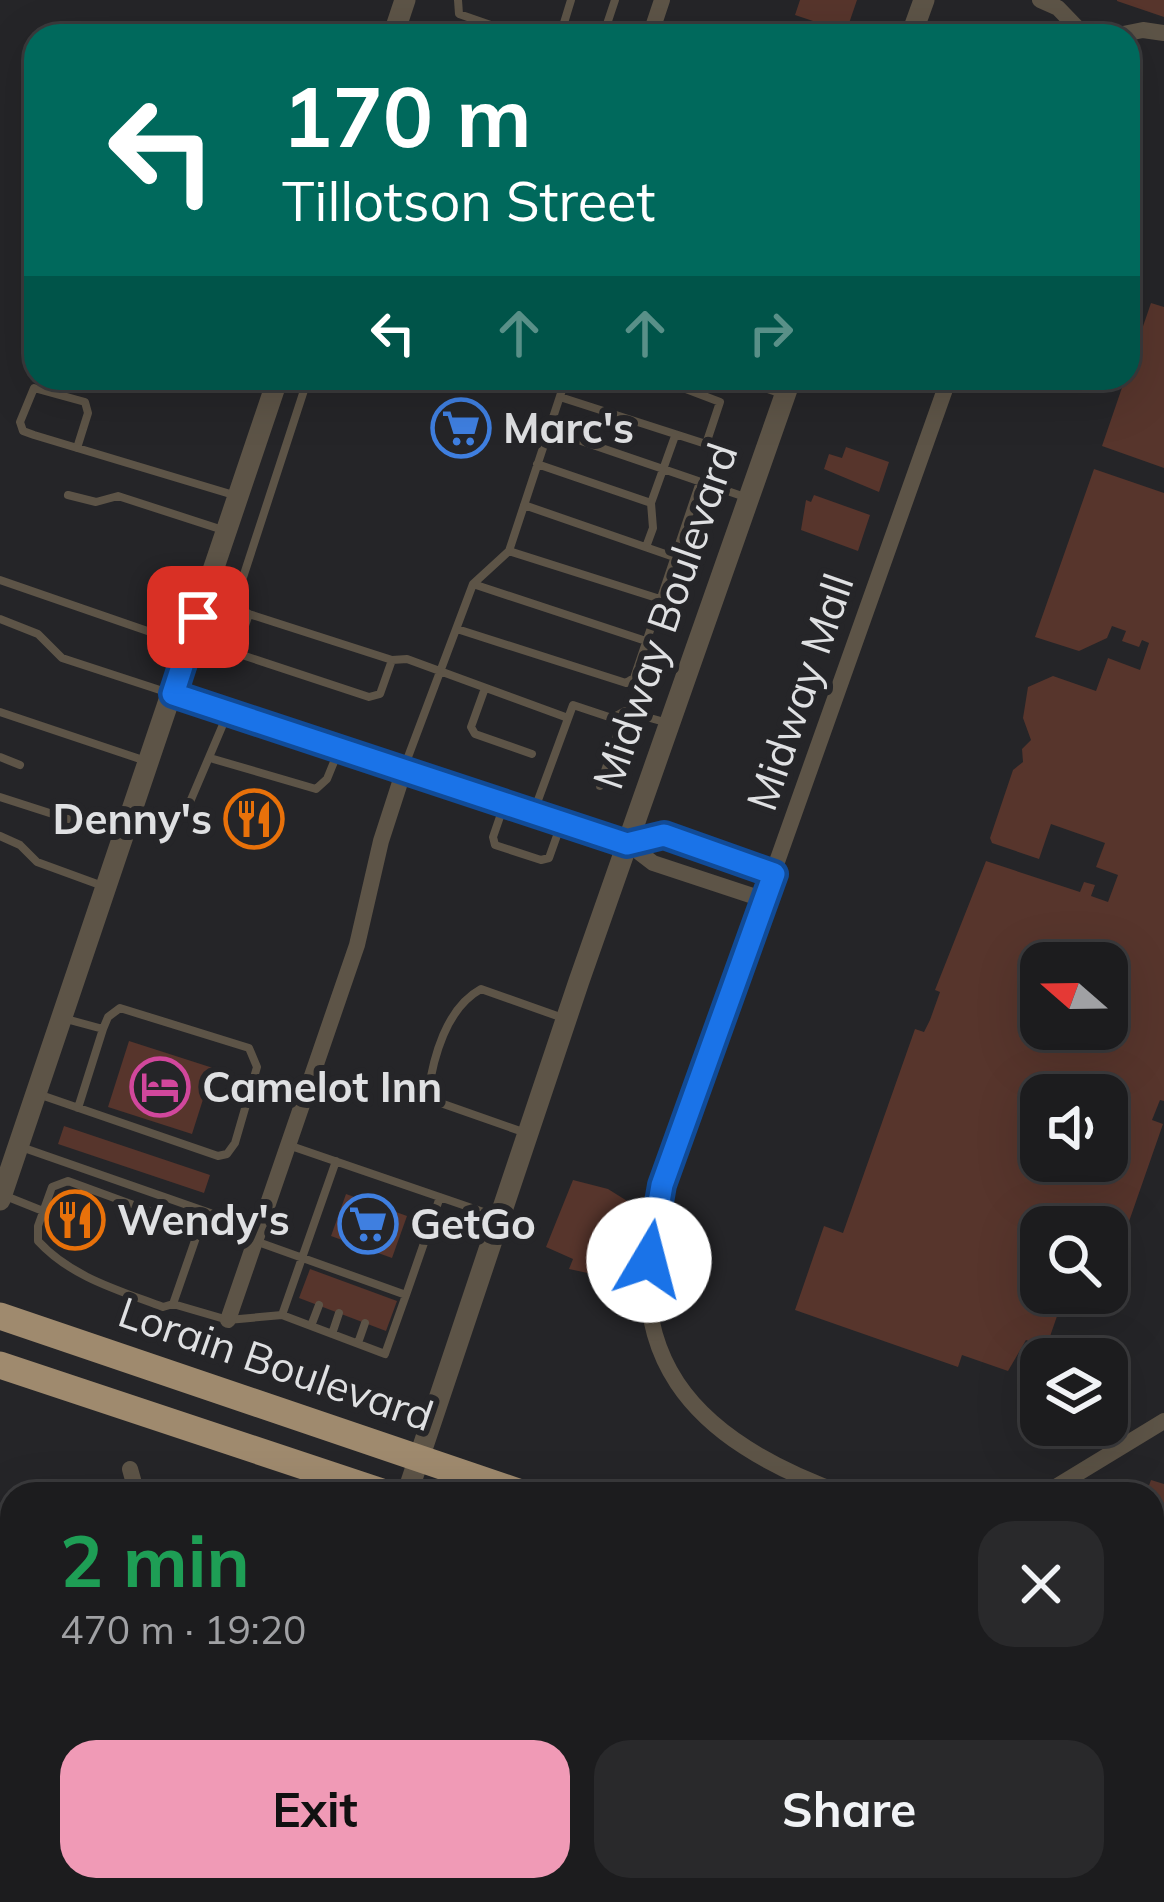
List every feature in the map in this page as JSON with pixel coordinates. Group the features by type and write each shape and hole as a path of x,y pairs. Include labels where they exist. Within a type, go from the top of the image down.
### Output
{"highway":[{"name":"Lorain Boulevard","path":"0,1316 490,1482"},
{"name":"Lorain Boulevard","path":"0,1365 352,1482"}],"street":[{"path":"1040,0 1058,8 1073,24"},
{"path":"1,1197 274,390"},
{"name":"Midway Boulevard","path":"411,1482 566,1019 787,390"},
{"name":"Midway Mall","path":"813,1482 769,1465 693,1407 673,1381 653,1324 649,1260 654,1213 945,390"},
{"path":"173,694 505,801 627,844 653,863 765,900"},
{"path":"228,1320 357,945 381,841 405,767"},
{"path":"627,844 664,835 774,874"},
{"path":"1063,1482 1164,1421"},
{"path":"130,1469 134,1482"}],"lane":[{"path":"458,0 459,14 487,24"},
{"path":"33,390 20,427 238,497"},
{"path":"41,390 85,402 88,413 77,448"},
{"path":"234,605 304,390"},
{"path":"405,767 473,584 508,551 562,390"},
{"path":"560,397 706,444 720,402 688,390"},
{"path":"548,430 747,498"},
{"path":"646,548 653,528 651,503 675,436"},
{"path":"537,464 651,503"},
{"path":"458,629 619,683 634,678 700,482"},
{"path":"68,495 95,502 118,496 227,532"},
{"path":"524,505 674,557"},
{"path":"508,551 660,599"},
{"path":"0,580 189,645"},
{"path":"473,584 646,641"},
{"path":"208,589 249,614 392,660 406,659 568,718"},
{"path":"249,614 239,654 369,697 380,694 392,660"},
{"path":"0,620 38,634 62,658 173,694"},
{"path":"485,688 471,727 475,734 532,754"},
{"path":"534,812 573,705 612,718 625,711 669,724"},
{"path":"600,786 625,711"},
{"path":"0,712 151,762"},
{"path":"133,814 174,819 187,809 229,712"},
{"path":"210,758 316,789 327,779 340,747"},
{"path":"0,758 20,765"},
{"path":"0,797 124,837"},
{"path":"505,801 493,837 495,845 514,852 549,858 562,821"},
{"path":"0,836 20,845 37,862 107,887"},
{"path":"527,1134 432,1100 428,1094 431,1071 457,1012 481,989 566,1019"},
{"path":"36,1094 218,1156 235,1144 257,1067 249,1048 120,1009 108,1017 78,1108"},
{"path":"62,1018 103,1029"},
{"path":"289,1145 499,1218"},
{"path":"18,1146 258,1236 351,1280 406,1294"},
{"path":"282,1315 336,1161"},
{"path":"173,1304 200,1235 195,1225 68,1181 52,1187 38,1240 69,1268 163,1307 173,1304 228,1320 282,1315 385,1354 440,1198"},
{"path":"1,1197 43,1211"},
{"path":"311,1326 319,1305"},
{"path":"332,1334 339,1313"},
{"path":"358,1343 365,1323"}],"building":[{"path":"800,0 857,0 849,24 822,24 795,15"},
{"path":"1164,0 1164,17 1117,1"},
{"path":"1151,303 1164,307 1164,468 1102,446 1121,390 1140,390 1140,335"},
{"path":"846,447 889,462 879,492 824,469 829,454 842,458"},
{"path":"1094,469 1164,493 1164,1101 1160,1100 1152,1120 1163,1124 1128,1224 1128,1206 1020,1206 1020,1314 1058,1314 1049,1338 1020,1338 1020,1350 1008,1371 962,1355 958,1367 795,1310 824,1226 843,1233 915,1029 924,1032 930,1020 940,992 935,990 986,861 1080,892 1084,882 1095,885 1091,896 1108,902 1118,875 1096,867 1105,843 1051,824 1039,859 992,843 990,838 1013,770 1023,762 1022,749 1031,740 1023,718 1028,687 1053,676 1096,691 1108,658 1140,670 1149,643 1142,640 1139,647 1122,641 1126,631 1112,626 1107,638 1079,651 1035,637"},
{"path":"814,495 870,515 858,551 801,530 806,500 811,502"},
{"name":"Camelot Inn","path":"129,1041 213,1068 192,1134 108,1107"},
{"path":"64,1126 210,1175 204,1193 58,1144"},
{"path":"573,1180 608,1189 632,1204 610,1269 600,1268 597,1275 569,1269 573,1259 546,1247"},
{"path":"67,1194 99,1205 82,1246 48,1234 61,1197"},
{"path":"346,1194 407,1216 392,1258 331,1236"},
{"path":"310,1269 397,1301 386,1331 299,1298"}],"place":[{"name":"Marc's","path":"461,428"},
{"name":"Denny's","path":"254,819"},
{"name":"Camelot Inn","path":"160,1087"},
{"name":"Wendy's","path":"75,1220"},
{"name":"GetGo","path":"368,1224"}],"route":[{"path":"198,617 173,694 627,844 664,835 774,874 662,1185 649,1260"}]}
